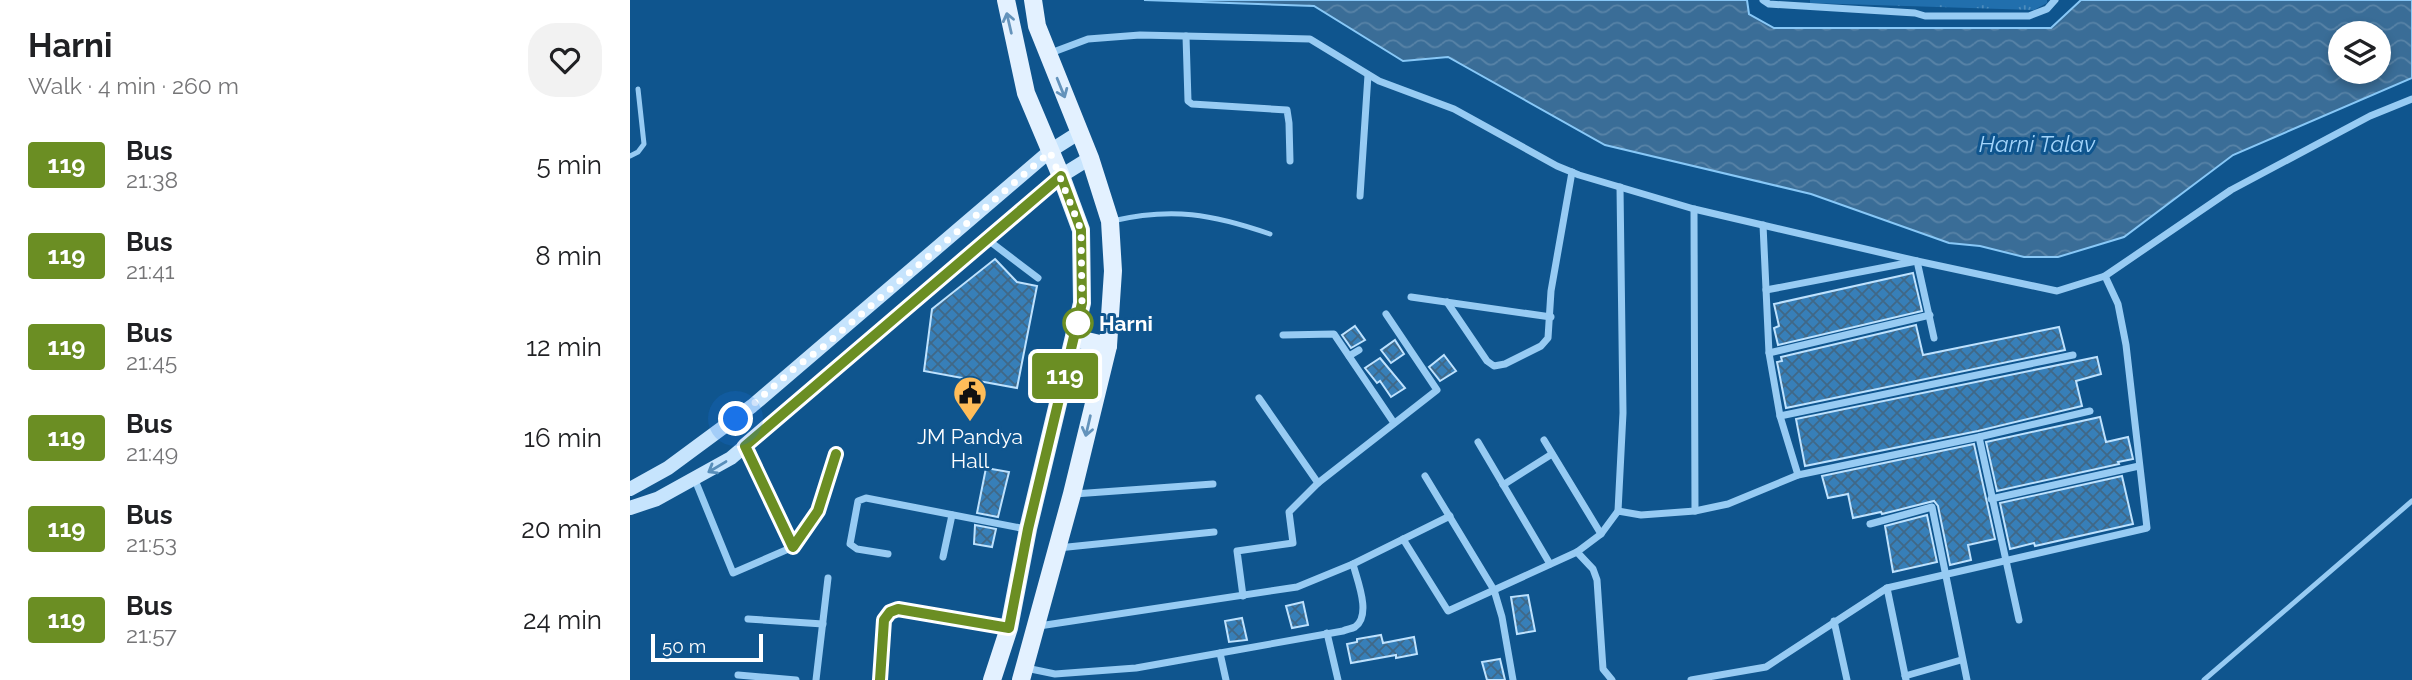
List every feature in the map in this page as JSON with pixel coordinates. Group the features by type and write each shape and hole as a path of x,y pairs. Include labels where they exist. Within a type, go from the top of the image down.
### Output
{"main road":[{"path":"992,680 1009,628 1028,529 1082,303 1081,230 1026,93 1006,0"},
{"path":"1023,674 1072,494 1108,346 1113,271 1110,221 1090,158 1037,26 1032,0"},
{"path":"1074,338 1108,346"}],"street":[{"path":"1763,0 1769,4 1915,13 1925,16 2029,16 2047,9 2055,0"},
{"path":"1048,54 1087,39 1140,36 1310,39 1368,75 1392,87 1454,108 1572,172 1694,209 2057,291 2105,276 2231,190 2370,116 2412,99"},
{"path":"1186,36 1188,101 1192,104 1287,110 1290,162"},
{"path":"1360,196 1368,75"},
{"path":"630,489 668,468 752,406 1050,152 1080,132"},
{"path":"630,508 657,499 731,458 1061,176 1090,158"},
{"path":"1447,302 1494,366 1506,364 1541,346 1548,338 1551,291 1572,172"},
{"path":"1403,539 1448,611 1577,552 1601,534 1618,511 1623,413 1620,187"},
{"path":"1694,209 1695,511"},
{"path":"1763,225 1769,353 1780,416 1798,475"},
{"path":"987,239 1038,278"},
{"path":"1766,290 1917,261"},
{"path":"1917,261 1934,338"},
{"path":"1691,680 1766,667 1887,587 2147,528 2126,345 2118,304 2105,276"},
{"path":"1411,297 1551,317"},
{"path":"1243,596 1237,551 1293,543 1289,512 1318,483 1437,390 1386,314"},
{"path":"1769,353 1930,315"},
{"path":"1283,335 1334,334 1394,423"},
{"path":"1349,356 1359,350"},
{"path":"1780,416 2073,355"},
{"path":"1259,398 1318,483"},
{"path":"1618,511 1642,515 1695,511 1728,504 1798,475 2090,411"},
{"path":"1979,437 2019,620"},
{"path":"1544,440 1601,534"},
{"path":"1478,442 1550,564"},
{"path":"745,446 793,547"},
{"path":"695,480 733,573 793,547 818,511 836,454"},
{"path":"1503,485 1552,454"},
{"path":"1992,499 2139,466"},
{"path":"1425,475 1494,590 1502,617 1513,680"},
{"path":"1072,494 1213,484"},
{"path":"888,554 857,549 850,544 858,501 866,498 1028,529"},
{"path":"1870,524 1932,507 1967,680"},
{"path":"943,557 951,515"},
{"path":"1035,626 1297,587 1353,564 1450,516"},
{"path":"1056,548 1214,532"},
{"path":"1577,552 1593,569 1597,580 1603,669 1612,680"},
{"path":"1023,674 1056,677 1136,668 1327,634 1356,626 1362,617 1363,606 1353,564"},
{"path":"816,680 828,578"},
{"path":"1887,587 1906,678 1962,660"},
{"path":"880,680 884,620 890,612 898,609 1009,628"},
{"path":"748,619 823,624"},
{"path":"1834,621 1847,680"},
{"path":"1327,634 1338,680"},
{"path":"1220,653 1226,680"},
{"path":"738,675 796,680"}],"lane":[{"path":"630,156 638,152 644,144 638,89"},
{"path":"1110,221 1161,212 1198,214 1239,223 1270,234"},
{"path":"2203,680 2412,500"}],"green space":[{"path":"1810,0 2047,0 2047,3 2034,10 1810,3"}],"water":[{"name":"Harni Talav","path":"1144,0 1747,0 1749,14 1774,28 2051,28 2081,0 2412,0 2412,78 2233,155 2124,237 2058,257 2024,257 1980,246 1949,243 1811,194 1605,145 1448,57 1403,61 1314,6"}],"building":[{"path":"995,259 1017,282 1037,286 1017,388 924,371 932,309"},
{"path":"1913,273 1922,311 1778,345 1774,328 1779,326 1774,304"},
{"path":"1916,325 1923,355 2059,327 2065,350 1786,408 1777,362 1782,361 1781,357"},
{"path":"1355,326 1365,340 1351,348 1342,335"},
{"path":"1395,340 1404,354 1391,363 1381,350"},
{"path":"1444,355 1456,371 1440,381 1429,367"},
{"path":"2097,357 2101,374 2076,381 2082,406 1978,431 1805,466 1796,419"},
{"path":"1380,358 1405,388 1391,397 1380,381 1377,383 1365,368"},
{"path":"2100,417 2106,442 2128,437 2133,459 1997,491 1986,442"},
{"path":"1974,444 1995,539 1968,545 1971,560 1950,565 1938,506 1934,501 1853,518 1848,494 1828,498 1822,476"},
{"path":"986,468 1009,472 998,517 977,513"},
{"path":"2122,476 2133,524 2010,549 2000,503"},
{"path":"1927,515 1937,562 1893,572 1885,526"},
{"path":"975,525 996,529 992,547 974,544"},
{"path":"1528,595 1535,631 1517,634 1511,597"},
{"path":"1303,602 1308,625 1292,628 1286,606"},
{"path":"1242,618 1247,640 1229,642 1225,621"},
{"path":"1381,635 1383,643 1414,637 1417,654 1351,663 1347,644 1357,642 1357,639"},
{"path":"1500,659 1505,680 1487,680 1482,662"}],"bus line":[{"name":"119","path":"836,454 818,511 793,547 745,446 1061,176 1081,230 1082,303 1028,529 1009,628 898,609 890,612 884,620 880,680"}],"place":[{"name":"Harni","path":"1078,323"},
{"name":"JM Pandya Hall","path":"970,423"}],"route":[{"path":"736,419 1050,152 1081,230 1082,303 1078,323"}]}
